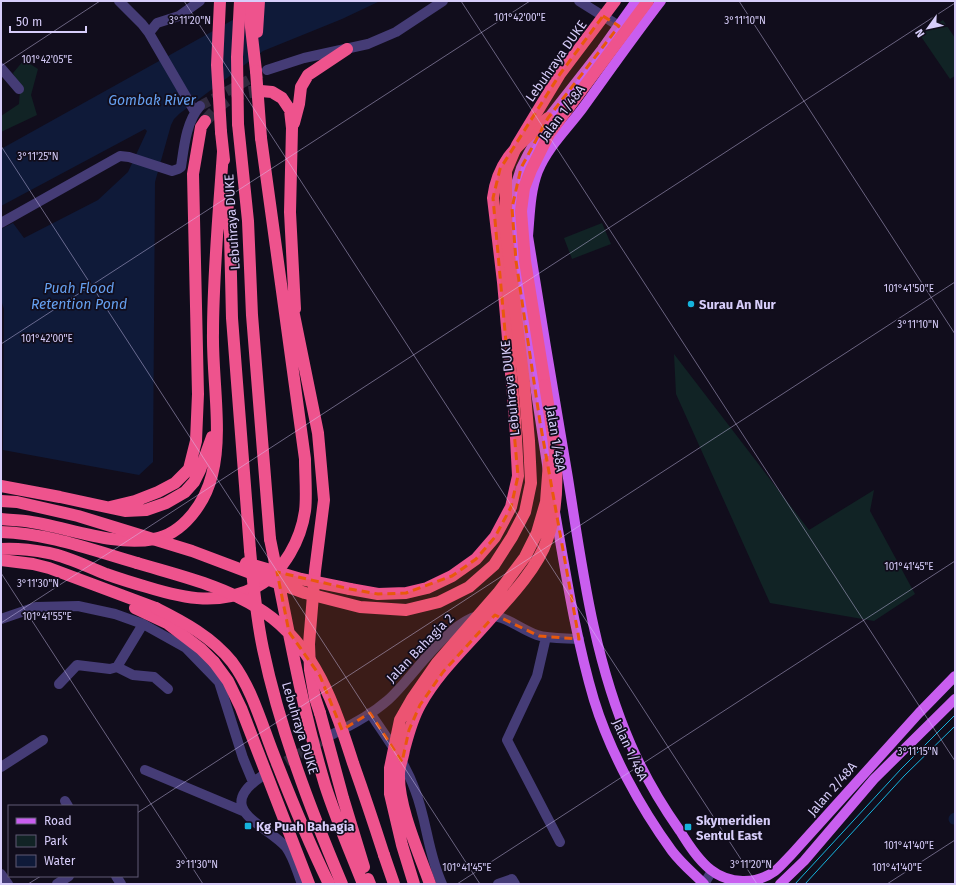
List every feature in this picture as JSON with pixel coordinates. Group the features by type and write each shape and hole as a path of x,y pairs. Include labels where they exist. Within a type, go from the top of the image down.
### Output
{"highway":[{"name":"Lebuhraya DUKE","path":"220,1 217,65 230,234 232,318 256,609 277,706 291,751 315,817 342,884"},
{"name":"Lebuhraya DUKE","path":"240,1 237,57 238,124 248,221 252,315 270,539 313,743 341,828 367,882"},
{"path":"248,1 261,70"},
{"path":"1,549 20,549 50,554 113,577 168,594 193,599 217,599 249,591 266,582 284,562 298,536 305,510 304,459 262,138 259,1"},
{"name":"Lebuhraya DUKE","path":"1,501 16,502 78,516 192,551 305,593 360,607 406,610 438,602 469,587 494,565 512,537 525,512 530,483 530,441 506,231 506,171 517,145 560,74 615,1"},
{"path":"430,884 414,840 402,799 399,773 409,730 420,705 443,672 507,601 535,563 547,541 556,509 556,458 525,261 522,211 524,188 531,170 549,134 648,1"},
{"path":"292,128 299,104 301,87 308,75 346,49"},
{"path":"261,91 272,92 282,98 290,110 292,128 290,212 296,326"},
{"path":"192,551 219,555 301,579 378,594 406,593 427,588 452,576 476,559 494,537 511,507 518,476 515,419 493,198 495,184 500,169 507,158 548,118"},
{"path":"110,507 135,501 158,492 175,483 188,468 196,441 198,394 193,174 201,127 205,121"},
{"path":"1,519 25,521 112,539 154,539 179,527 189,519 197,508 212,476 216,455 212,334 223,152"},
{"path":"272,215 279,238 318,433 324,500 315,571 309,644 310,670 315,698 342,798 367,882"},
{"path":"414,884 402,845 390,794 390,768 400,720 412,699 437,663 498,593 525,556 537,533 546,502 549,457 544,385"},
{"path":"1,486 125,511 146,510 175,499 185,492 194,482 208,450 216,423"},
{"path":"1,532 15,532 44,537 220,589 263,611 276,620 294,638 308,656 320,676 334,707 394,884"},
{"path":"1,560 33,564 49,568 82,582 167,624 201,649 214,662 228,681 242,708 309,884"},
{"path":"82,582 156,608 194,628 206,636 232,662 242,678 265,728 293,803 329,884"}],"main road":[{"name":"Jalan 1/48A","path":"636,1 619,26 548,118 521,168 515,187 512,208 516,261 538,414 566,575 579,639 594,700 610,742 645,812 673,852 704,884"},
{"name":"Jalan 1/48A","path":"661,1 638,30 581,109 550,148 538,170 531,197 528,236 593,623 612,695 631,746 662,805 686,840 705,865 712,871"},
{"name":"Jalan 2/48A","path":"712,871 731,882 748,881 774,872 919,713 955,676"},
{"name":"Jalan 2/48A","path":"780,884 804,861 874,779 955,699"}],"street":[{"path":"1,223 120,156 129,157 165,169 175,170 180,167 186,138 196,109 157,49 149,33 119,1"},
{"path":"149,33 157,23 180,16 200,1"},
{"path":"261,70 304,58 368,44 396,32 443,1"},
{"path":"579,1 619,26"},
{"path":"1,68 19,89"},
{"path":"1,619 36,607 78,606 115,614 143,624 186,648 219,682 243,758 258,779 246,790 242,797 242,805 245,812 254,822 285,847 294,861 302,884"},
{"name":"Jalan Bahagia 2","path":"333,734 353,725 387,700 428,655 453,631 472,617 482,615 497,616 519,628 539,636 579,639"},
{"path":"117,667 143,624"},
{"path":"546,637 537,676 508,740 560,842"},
{"path":"59,684 77,665 110,669 117,667 133,675 154,678 168,689"},
{"path":"370,713 410,775 422,808 436,870 442,884"},
{"path":"1,767 44,740"},
{"path":"145,770 245,812"},
{"path":"704,884 712,871"},
{"path":"1,874 8,884"},
{"path":"57,884 68,877"},
{"path":"498,884 512,879 515,884"}],"highlighted area":[{"path":"603,16 619,26 548,118 521,168 512,208 516,261 540,422 579,639 539,636 495,615 443,672 420,705 409,730 402,762 370,713 342,730 320,676 289,632 277,572 378,594 406,593 452,576 476,559 495,537 511,507 518,476 493,198 500,169 560,74"}],"green space":[{"path":"943,20 955,38 955,76 950,79 920,35"},
{"path":"24,60 38,69 31,95 37,115 1,132 1,116 19,104 20,90 13,73"},
{"path":"602,223 611,244 572,259 564,238"},
{"path":"674,354 809,530 874,490 870,511 915,594 874,621 770,603 676,394"}],"water":[{"name":"Puah Flood Retention Pond","path":"267,1 380,1 342,19 263,51 179,114 171,125 155,182 153,462 139,475 3,450 4,309 1,300 1,229 13,223 24,238 98,200 128,172 147,131 145,129 1,206 1,149"}],"tunnel":[{"path":"200,106 261,73"},
{"path":"205,121 229,99 242,94 261,91"},
{"path":"273,769 333,734"}],"tram line":[{"path":"795,884 901,769 955,715"},
{"path":"805,884 904,776 955,726"}],"place":[{"name":"Surau An Nur","path":"691,304"},
{"name":"Kg Puah Bahagia","path":"248,826"},
{"name":"Skymeridien Sentul East","path":"688,827"}],"water label":[{"name":"Gombak River","path":"152,100"}]}
